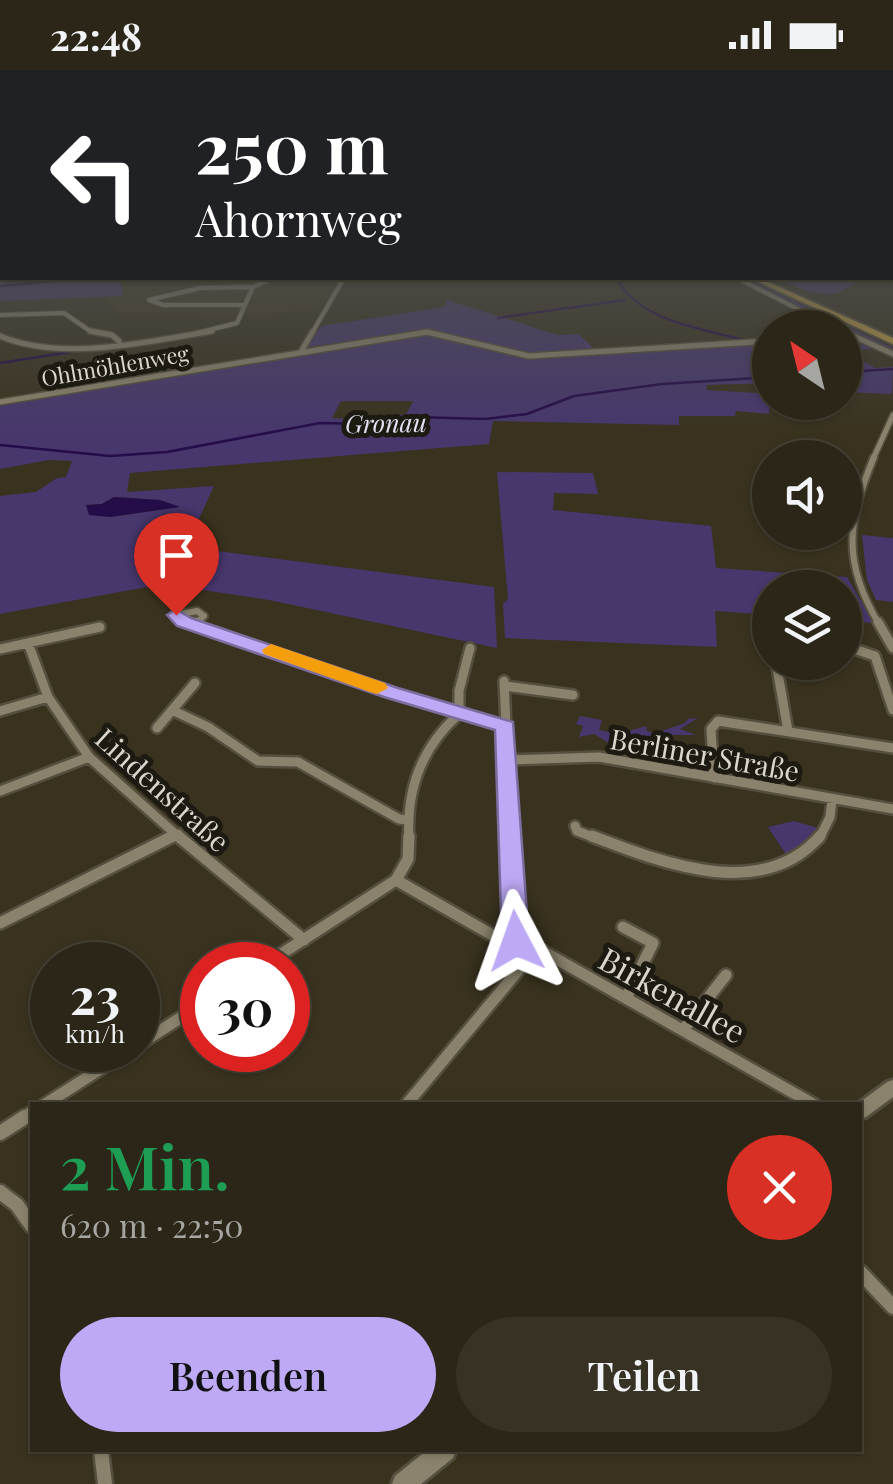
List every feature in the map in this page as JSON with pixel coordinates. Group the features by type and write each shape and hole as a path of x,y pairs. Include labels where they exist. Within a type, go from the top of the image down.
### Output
{"highway":[{"path":"806,301 893,339"},
{"path":"812,301 893,339"}],"main road":[{"path":"862,1110 893,1087"},
{"path":"403,1484 443,1452"}],"street":[{"path":"151,301 163,306 242,305"},
{"path":"0,336 11,343 54,349 230,327 244,301"},
{"path":"302,350 331,301"},
{"path":"0,315 64,313 90,331 112,335 119,341"},
{"name":"Ohlmöhlenweg","path":"0,402 427,332 529,356 752,342"},
{"path":"862,340 893,354"},
{"path":"893,415 854,513 850,538 857,581 893,648"},
{"path":"195,625 459,714 506,726"},
{"path":"0,649 100,627"},
{"name":"Lindenstraße","path":"28,643 48,697 89,757 304,940"},
{"path":"459,714 455,700 470,648"},
{"path":"862,652 875,656 893,710"},
{"path":"779,680 788,730"},
{"path":"516,941 509,849 505,683 573,695"},
{"path":"157,728 195,684"},
{"path":"0,711 48,697"},
{"path":"174,711 208,727 258,760 298,762 399,819 408,820"},
{"path":"301,942 396,880 407,868 411,856 408,820 421,761 437,735 459,714"},
{"path":"714,778 711,729 718,721 893,748"},
{"name":"Berliner Straße","path":"509,760 588,756 893,809"},
{"path":"0,791 89,757"},
{"path":"575,826 577,831 604,841 696,869 751,870 789,861 810,848 832,818 832,800"},
{"path":"0,922 178,834"},
{"name":"Birkenallee","path":"396,880 501,940 536,948 811,1102"},
{"path":"623,927 653,943 626,998"},
{"path":"408,1102 536,948"},
{"path":"682,1030 726,974"},
{"path":"49,1102 96,1072"},
{"path":"0,1132 30,1113"},
{"path":"0,1192 18,1205 30,1223"},
{"path":"862,1274 893,1307"},
{"path":"101,1452 104,1484"}],"shaded area":[{"path":"108,301 326,301 321,308 270,315 120,314"},
{"path":"447,301 558,335 578,334 597,351 752,341 752,384 706,385 707,390 752,393 752,412 679,416 679,425 493,421 489,444 130,473 127,492 214,486 186,547 494,587 497,648 269,600 163,584 0,614 0,496 36,492 57,478 66,477 72,461 49,460 0,469 0,403 437,329 307,347 321,326 444,307","holes":["341,401 413,402 406,414 371,420 332,418","114,497 160,500 179,507 110,517 90,515 86,505 102,504"]},
{"path":"784,301 813,310 802,310"},
{"path":"862,333 893,348 893,354 876,348 862,350"},
{"path":"862,361 875,368 893,367 892,394 862,393"},
{"path":"497,472 593,473 598,494 554,493 553,510 711,526 716,568 752,570 752,614 715,611 717,647 505,638 503,604 508,599"},
{"path":"114,497 160,500 180,507 110,517 89,515 86,505 102,504"},
{"path":"862,535 893,538 893,602 876,600 867,580"},
{"path":"862,603 874,623 862,622"},
{"path":"580,716 602,720 599,730 619,734 646,726 647,731 656,733 698,718 680,729 696,735 671,735 645,743 643,747 660,750 658,760 623,752 594,734 579,737 583,726 576,724"},
{"path":"794,821 818,828 805,845 787,856 768,827"}],"waterway":[{"path":"498,318 618,301"},
{"path":"636,301 672,321 744,340"},
{"path":"0,363 77,351"},
{"name":"Gronau","path":"862,371 893,369"},
{"name":"Gronau","path":"0,445 110,456 167,452 320,423 371,424 415,417 485,419 527,414 574,396 662,384 752,378"}],"slow traffic":[{"path":"271,650 377,688"}],"route":[{"path":"176,615 184,622 391,693 506,726 516,941"}]}
